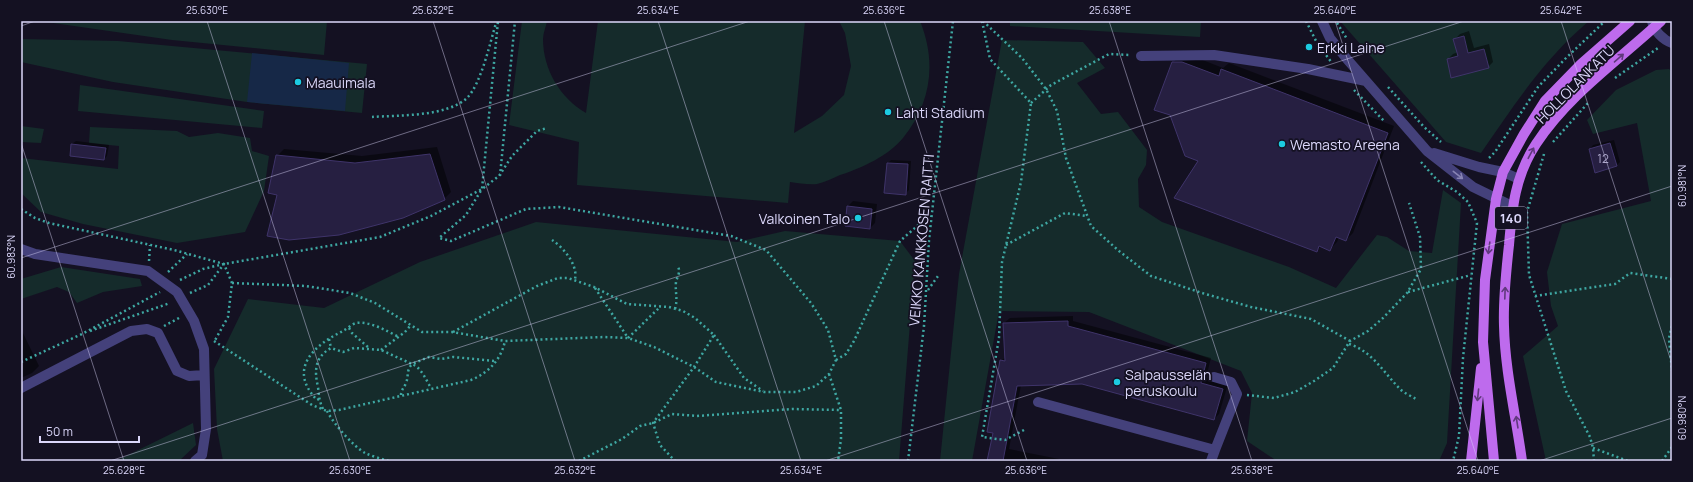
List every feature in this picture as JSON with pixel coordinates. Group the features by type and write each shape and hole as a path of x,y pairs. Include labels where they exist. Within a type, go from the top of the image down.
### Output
{"main road":[{"name":"HOLLOLANKATU","path":"1494,461 1483,342 1485,280 1496,199 1503,172 1524,134 1546,101 1581,64 1630,21"},
{"name":"HOLLOLANKATU","path":"1522,461 1504,326 1505,286 1512,206 1519,179 1536,144 1562,112 1655,23"},
{"path":"1471,461 1483,342"}],"street":[{"path":"1322,21 1330,38 1428,151 1473,187 1512,206"},
{"path":"1655,23 1667,41 1672,43"},
{"path":"1141,56 1214,55 1366,81"},
{"path":"1428,151 1479,167 1503,172 1519,179"},
{"path":"21,249 35,254 148,271 177,292 194,321 204,349 206,429 202,455 195,461"},
{"path":"21,388 131,332 147,329 158,333 177,371 189,376 204,375"},
{"path":"1211,461 1237,394 1231,382 1214,376"},
{"path":"1038,402 1215,450"}],"path":[{"path":"372,117 443,111 468,97 478,80 487,56 497,21"},
{"path":"497,21 482,189 466,216 439,238 451,241 526,209 559,207 731,236 766,250 811,303 828,330 836,360"},
{"path":"500,176 515,21"},
{"name":"VEIKKO KANKKOSEN RAITTI","path":"908,461 927,291 929,240 953,21"},
{"path":"983,21 1022,58 1046,89 1057,111 1066,158 1091,226 1119,251 1151,276 1244,305 1311,319 1357,346 1380,365 1401,390 1416,399"},
{"path":"983,21 990,58 1031,103"},
{"path":"1336,21 1348,40"},
{"path":"1613,79 1655,50"},
{"path":"1024,430 1006,440 982,437 998,338 1002,262 1022,182 1031,103 1046,89 1109,54 1141,56"},
{"path":"1383,81 1424,127"},
{"path":"1550,145 1591,99"},
{"path":"178,282 203,269 224,264 380,237 431,216 482,189 500,176 512,156 537,131 547,128"},
{"path":"1545,151 1534,184 1527,212 1529,275 1566,391 1590,436 1594,461"},
{"path":"1453,461 1460,436 1463,358 1477,223 1468,202"},
{"path":"1237,394 1274,398 1295,392 1333,368 1350,342 1368,331 1383,318 1407,292 1421,269 1420,237 1409,203"},
{"path":"232,283 306,286 350,293 380,305 410,326 422,332 452,332 505,342 604,337 628,338 654,347 694,367 716,382 764,392 796,392 816,386 829,374 836,360 846,354 854,342 900,241 932,213"},
{"path":"1006,245 1065,213 1087,217"},
{"path":"552,240 563,249 576,268 575,279"},
{"path":"167,273 187,254"},
{"path":"190,293 208,285 224,264"},
{"path":"675,309 678,298 676,284 680,271 678,267"},
{"path":"1535,296 1615,284 1630,273 1672,279"},
{"path":"1407,292 1472,275"},
{"path":"927,291 938,276"},
{"path":"452,332 537,286 558,278 575,279 628,304 675,309 695,318 714,335 744,378 764,392"},
{"path":"594,287 628,338"},
{"path":"21,362 82,334 160,292"},
{"path":"82,334 170,302"},
{"path":"628,338 660,307"},
{"path":"319,399 312,395 307,385 304,367 307,358 315,349 332,335 349,328 356,323 367,324 399,337"},
{"path":"381,350 399,337 410,326"},
{"path":"1672,326 1669,338 1672,371"},
{"path":"349,328 352,333 370,348"},
{"path":"653,423 694,367 714,335"},
{"path":"329,339 331,348"},
{"path":"214,341 312,404 327,411 339,410 458,383 476,377 490,369 503,349 505,342"},
{"path":"331,348 343,352 354,348 381,350 415,365 431,388"},
{"path":"324,410 319,399 316,380 316,366 321,355 331,348"},
{"path":"400,395 401,389 406,383 407,370 412,364 429,357 441,359 453,357 495,361"},
{"path":"829,374 841,410 841,439 838,461"},
{"path":"579,461 618,442 640,426 653,423 672,414 697,416 792,409 841,410"},
{"path":"327,411 338,426 365,453 389,461"},
{"path":"653,423 660,445 675,461"},
{"path":"1662,461 1672,447"},
{"path":"1593,448 1628,461"}],"green space":[{"path":"39,21 327,21 324,55 172,40"},
{"path":"522,21 547,21 543,39 546,61 550,72 561,91 568,99 586,113 598,21 805,21 794,133 822,116 844,95 851,66 845,33 839,21 920,21 928,52 928,82 920,111 903,138 897,144 874,161 823,182 811,184 790,182 788,203 577,185 579,142 509,125"},
{"path":"1010,21 1201,21 1200,37 1010,26"},
{"path":"1340,21 1589,21 1558,51 1530,83 1481,153 1446,142"},
{"path":"21,39 118,41 367,64 362,113 247,102 113,82 21,62"},
{"path":"1002,40 1083,42 1105,68 1077,83 1101,114 1118,112 1147,150 1146,165 1138,179 1139,207 1162,222 1289,267 1336,288 1377,235 1387,237 1409,251 1432,253 1443,190 1461,203 1447,443 1439,461 1277,461 1247,441 1252,393 1241,371 1089,312 999,311 972,461 940,461 959,274"},
{"path":"1669,69 1672,72 1672,461 1546,461 1523,356 1558,326 1551,306 1547,272 1562,224 1651,201 1637,123 1593,134 1587,120 1616,90 1656,70"},
{"path":"80,85 264,111 262,128 78,111"},
{"path":"21,126 44,129 41,143 21,142"},
{"path":"90,127 177,131 189,137 218,133 250,138 252,151 269,156 264,191 245,232 177,243 83,224 41,212 21,193 21,158 118,169 119,146 89,143"},
{"path":"536,222 737,242 785,231 900,241 915,261 899,461 223,461 217,429 214,369 248,299 324,308 420,262"},
{"path":"61,267 140,279 142,286 103,292 77,303 69,292 57,287 21,299 21,279"},
{"path":"193,423 196,445 179,461 116,461"}],"water":[{"name":"Maauimala","path":"252,53 349,63 345,111 247,102"}],"building":[{"path":"1464,36 1468,53 1484,49 1489,68 1451,78 1447,59 1458,56 1453,39"},
{"name":"Wemasto Areena","path":"1172,62 1182,62 1219,76 1221,69 1388,133 1346,241 1336,237 1330,251 1319,246 1317,252 1174,198 1198,161 1185,156 1170,115 1154,110"},
{"path":"1610,143 1617,166 1595,173 1589,149"},
{"path":"71,144 106,148 104,160 70,156"},
{"path":"430,154 445,200 403,218 339,235 289,240 267,236 277,195 268,193 276,155 355,163"},
{"path":"887,163 908,164 906,195 884,193"},
{"name":"Valkoinen Talo","path":"847,206 872,209 870,229 845,226"},
{"path":"1068,321 1068,326 1206,363 1201,383 1223,389 1214,420 1082,384 1017,386 1003,461 987,461 993,433 987,432 1000,360 1005,361 1003,323"}],"place":[{"name":"Erkki Laine","path":"1309,47"},
{"name":"Maauimala","path":"298,82"},
{"name":"Lahti Stadium","path":"888,112"},
{"name":"Wemasto Areena","path":"1282,144"},
{"name":"Valkoinen Talo","path":"858,218"},
{"name":"Salpausselän peruskoulu","path":"1117,382"}]}
